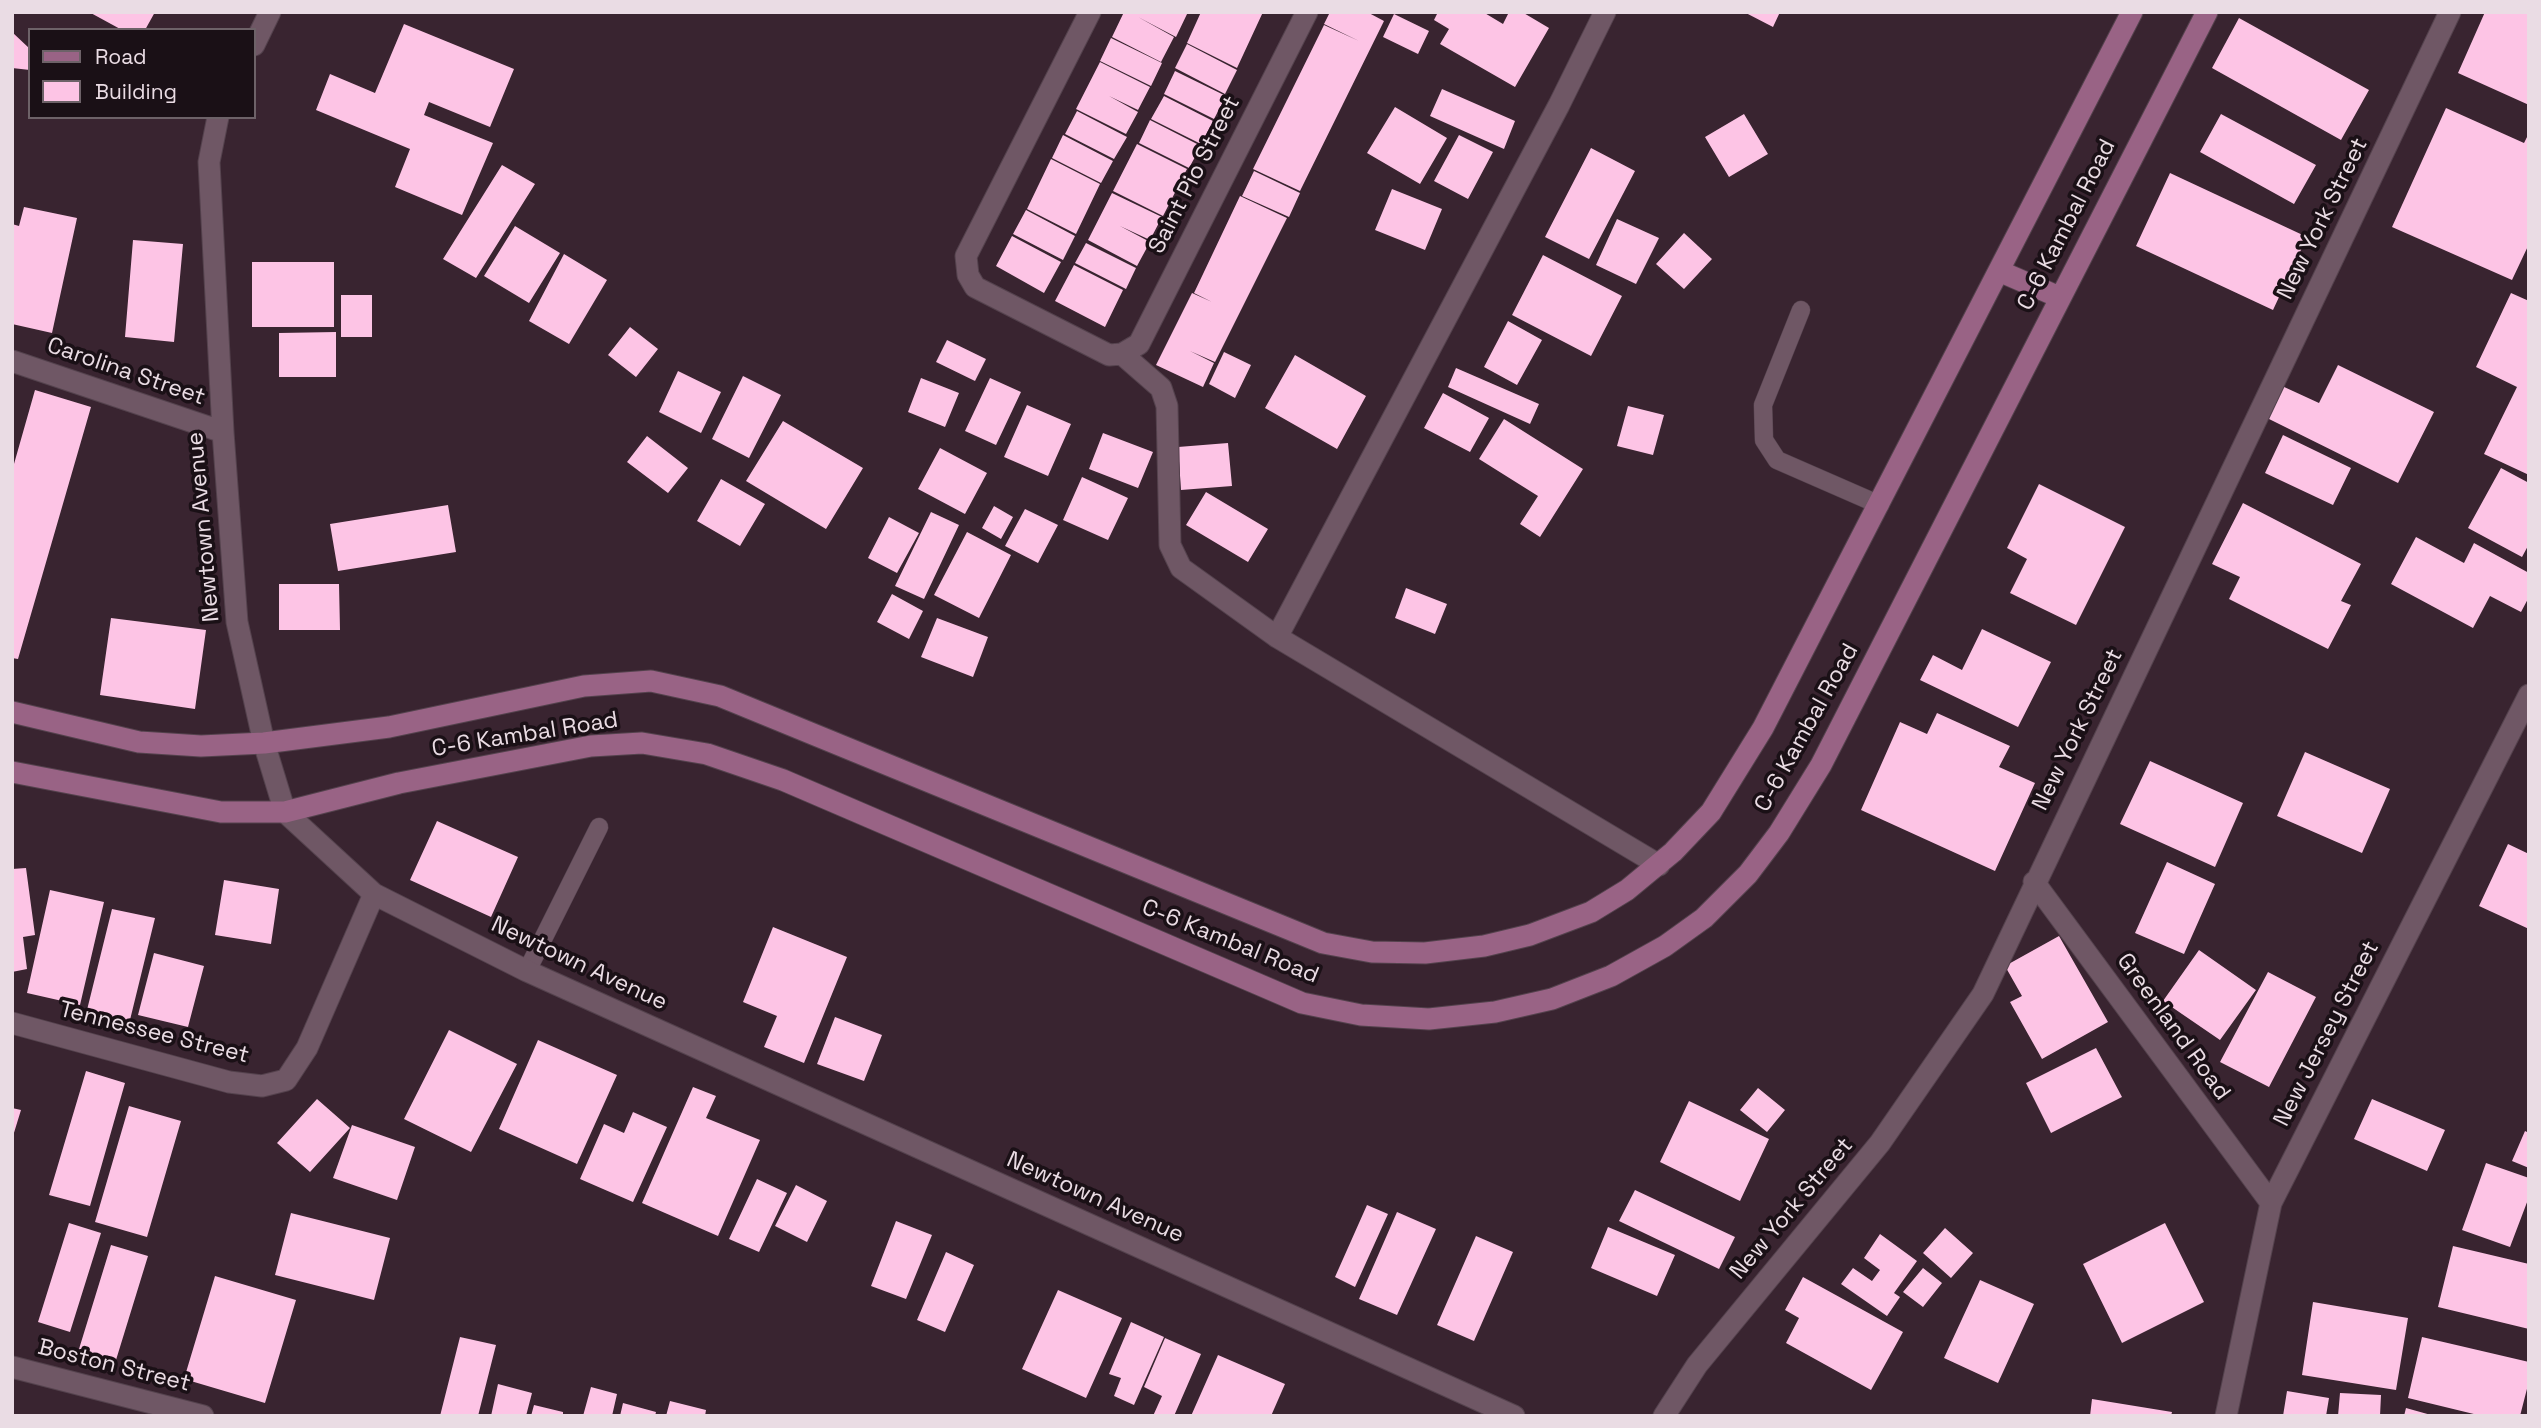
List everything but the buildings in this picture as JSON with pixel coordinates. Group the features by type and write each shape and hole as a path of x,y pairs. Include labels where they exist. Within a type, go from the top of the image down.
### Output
{"main road":[{"name":"C-6 Kambal Road","path":"12,712 139,742 201,746 264,743 389,727 584,686 651,681 720,696 1323,943 1372,953 1426,953 1485,946 1530,935 1591,912 1627,890 1658,864 1711,811 1763,728 2132,12"},
{"name":"C-6 Kambal Road","path":"12,772 221,811 285,811 399,783 591,746 642,743 707,754 783,780 1302,1003 1361,1014 1429,1019 1495,1012 1552,999 1611,976 1665,946 1703,918 1739,883 1779,833 1821,765 2207,12"},
{"path":"1999,271 2059,297"}],"street":[{"path":"256,41 270,12"},
{"path":"1090,12 966,256 968,275 975,287 1109,355 1122,354 1161,388 1167,406 1170,545 1181,568 1276,637 1569,814 1658,864"},
{"name":"Saint Pio Street","path":"1122,354 1139,344 1307,12"},
{"path":"1276,637 1553,118 1605,12"},
{"name":"New York Street","path":"1664,1416 1697,1365 1881,1143 1983,994 2034,882 2451,12"},
{"name":"Newtown Avenue","path":"217,119 209,162 223,432 237,622 264,743 285,811 374,894 527,971 1514,1416"},
{"name":"Carolina Street","path":"12,361 223,432"},
{"name":"New Jersey Street","path":"2226,1416 2271,1203 2529,695"},
{"name":"Greenland Road","path":"2034,882 2271,1203"},
{"name":"Tennessee Street","path":"12,1023 229,1082 262,1086 286,1080 307,1048 374,894"},
{"name":"Boston Street","path":"12,1367 203,1416"}],"lane":[{"path":"1801,310 1763,405 1764,440 1776,460 1880,505"},
{"path":"527,971 599,827"}]}
